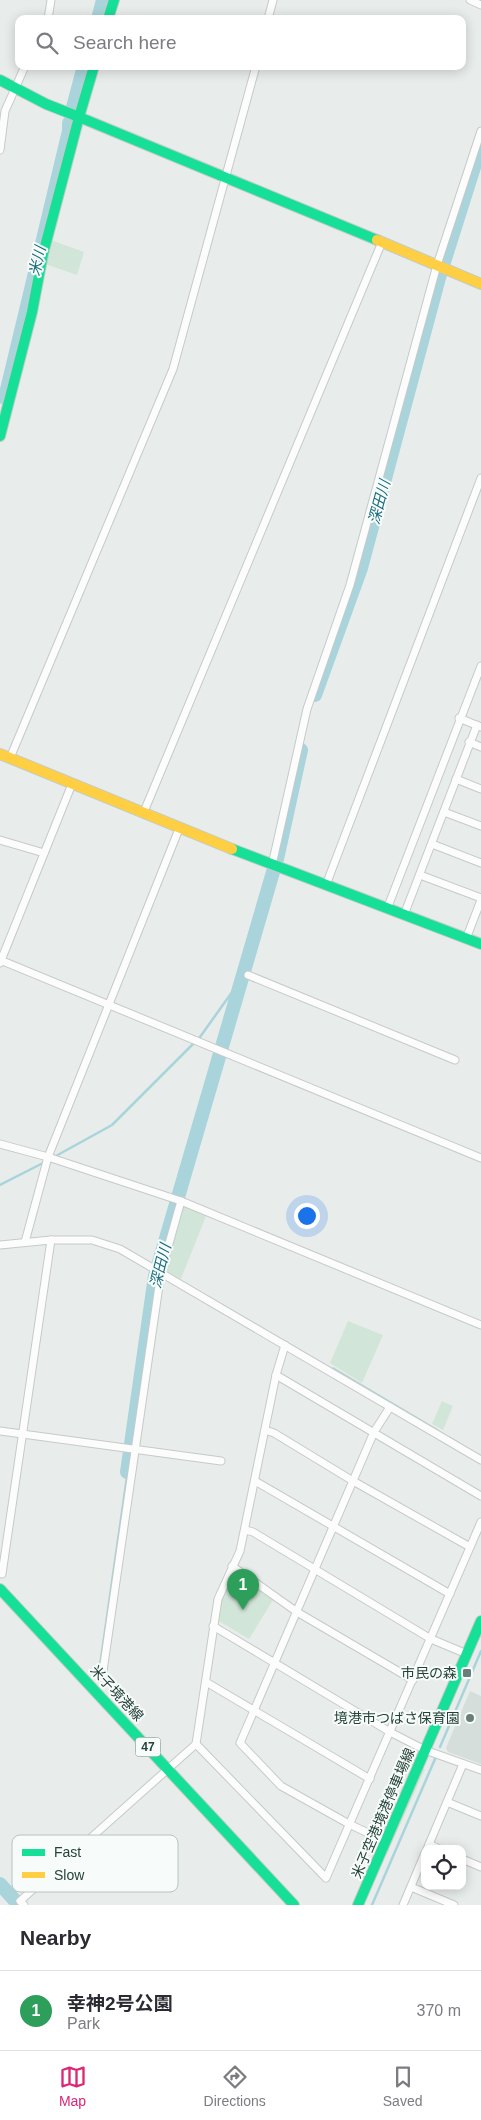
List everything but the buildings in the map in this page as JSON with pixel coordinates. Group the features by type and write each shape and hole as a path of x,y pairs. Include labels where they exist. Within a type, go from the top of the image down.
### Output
{"street":[{"path":"49,15 51,0"},
{"path":"109,15 114,0"},
{"path":"269,15 273,0"},
{"path":"470,0 481,5"},
{"path":"0,150 5,111 23,70"},
{"path":"0,436 32,312 43,254 93,70"},
{"path":"10,758 173,369 255,70"},
{"path":"0,80 79,117 226,176 481,284"},
{"path":"272,865 307,709 350,585 438,265 481,131"},
{"path":"143,814 382,242"},
{"path":"326,885 481,478"},
{"path":"387,909 459,718 480,674 481,666"},
{"path":"404,915 469,742 479,726 459,718"},
{"path":"469,742 481,747"},
{"path":"0,754 179,829 481,944"},
{"path":"456,779 481,789"},
{"path":"72,784 0,961 481,1158"},
{"path":"444,812 481,826"},
{"path":"25,1242 48,1157 179,829"},
{"path":"0,840 44,854"},
{"path":"432,844 481,863"},
{"path":"420,875 481,899 466,939"},
{"path":"248,975 456,1060"},
{"path":"0,1144 48,1157 181,1201 481,1325"},
{"path":"102,1678 161,1272 181,1201"},
{"path":"2,1574 51,1240"},
{"path":"0,1246 51,1240 92,1240 120,1249 481,1460"},
{"path":"96,1835 196,1744 218,1599 240,1551 276,1376 285,1345"},
{"path":"276,1376 481,1496"},
{"path":"385,1841 349,1824 281,1786 240,1743 374,1432 390,1407"},
{"path":"265,1430 274,1433 353,1481 470,1547"},
{"path":"0,1431 221,1461"},
{"path":"255,1481 450,1594"},
{"path":"196,1744 326,1878 481,1522"},
{"path":"245,1530 253,1532 431,1638 467,1654"},
{"path":"232,1566 297,1612 413,1680"},
{"name":"米子境港線","path":"0,1589 294,1905"},
{"name":"米子空港境港停車場線","path":"358,1905 481,1621"},
{"path":"213,1626 390,1732 425,1750 481,1770"},
{"path":"206,1682 370,1779"},
{"path":"428,1845 463,1764"},
{"path":"447,1802 481,1816"},
{"path":"466,1861 481,1867"},
{"path":"403,1905 421,1863"},
{"path":"411,1887 454,1905"},
{"path":"20,1904 33,1892"}],"shaded area":[{"name":"境港市つばさ保育園","path":"470,1691 481,1696 481,1764 448,1752 446,1748"}],"green space":[{"path":"51,240 84,252 77,275 45,264"},
{"path":"183,1206 206,1216 181,1279 163,1269"},
{"path":"348,1321 383,1335 362,1383 330,1363"},
{"path":"442,1401 453,1406 443,1430 432,1424"},
{"path":"237,1574 273,1600 249,1639 217,1620 220,1601 225,1588 232,1577"},
{"path":"423,1768 425,1769 387,1854 387,1850"}],"water":[{"path":"332,1368 439,1430 439,1431"},
{"path":"129,1454 131,1454 100,1672 98,1671"}],"waterway":[{"name":"米川","path":"99,15 103,0"},
{"name":"米川","path":"72,111 83,70"},
{"name":"米川","path":"5,398 69,131 69,123"},
{"name":"深田川","path":"315,695 361,568 439,278 481,145"},
{"name":"深田川","path":"277,859 301,750"},
{"name":"深田川","path":"127,1472 155,1276 273,872"},
{"path":"54,1157 112,1125 200,1037 245,974"},
{"path":"0,1185 45,1162"},
{"path":"450,1438 460,1444"},
{"path":"440,1747 481,1651"},
{"path":"372,1905 435,1759"},
{"name":"米川","path":"0,1884 19,1905"}],"traffic: fast":[{"path":"109,15 114,0"},
{"path":"0,80 46,104 79,117 93,70"},
{"path":"0,436 32,312 43,254 79,117 377,240"},
{"path":"232,849 481,944"},
{"path":"0,1589 294,1905"},
{"path":"358,1905 481,1621"}],"traffic: slow":[{"path":"377,240 481,284"},
{"path":"0,754 232,849"}],"place":[{"name":"幸神2号公園","path":"243,1610"},
{"name":"市民の森","path":"467,1673"},
{"name":"境港市つばさ保育園","path":"470,1718"}]}
